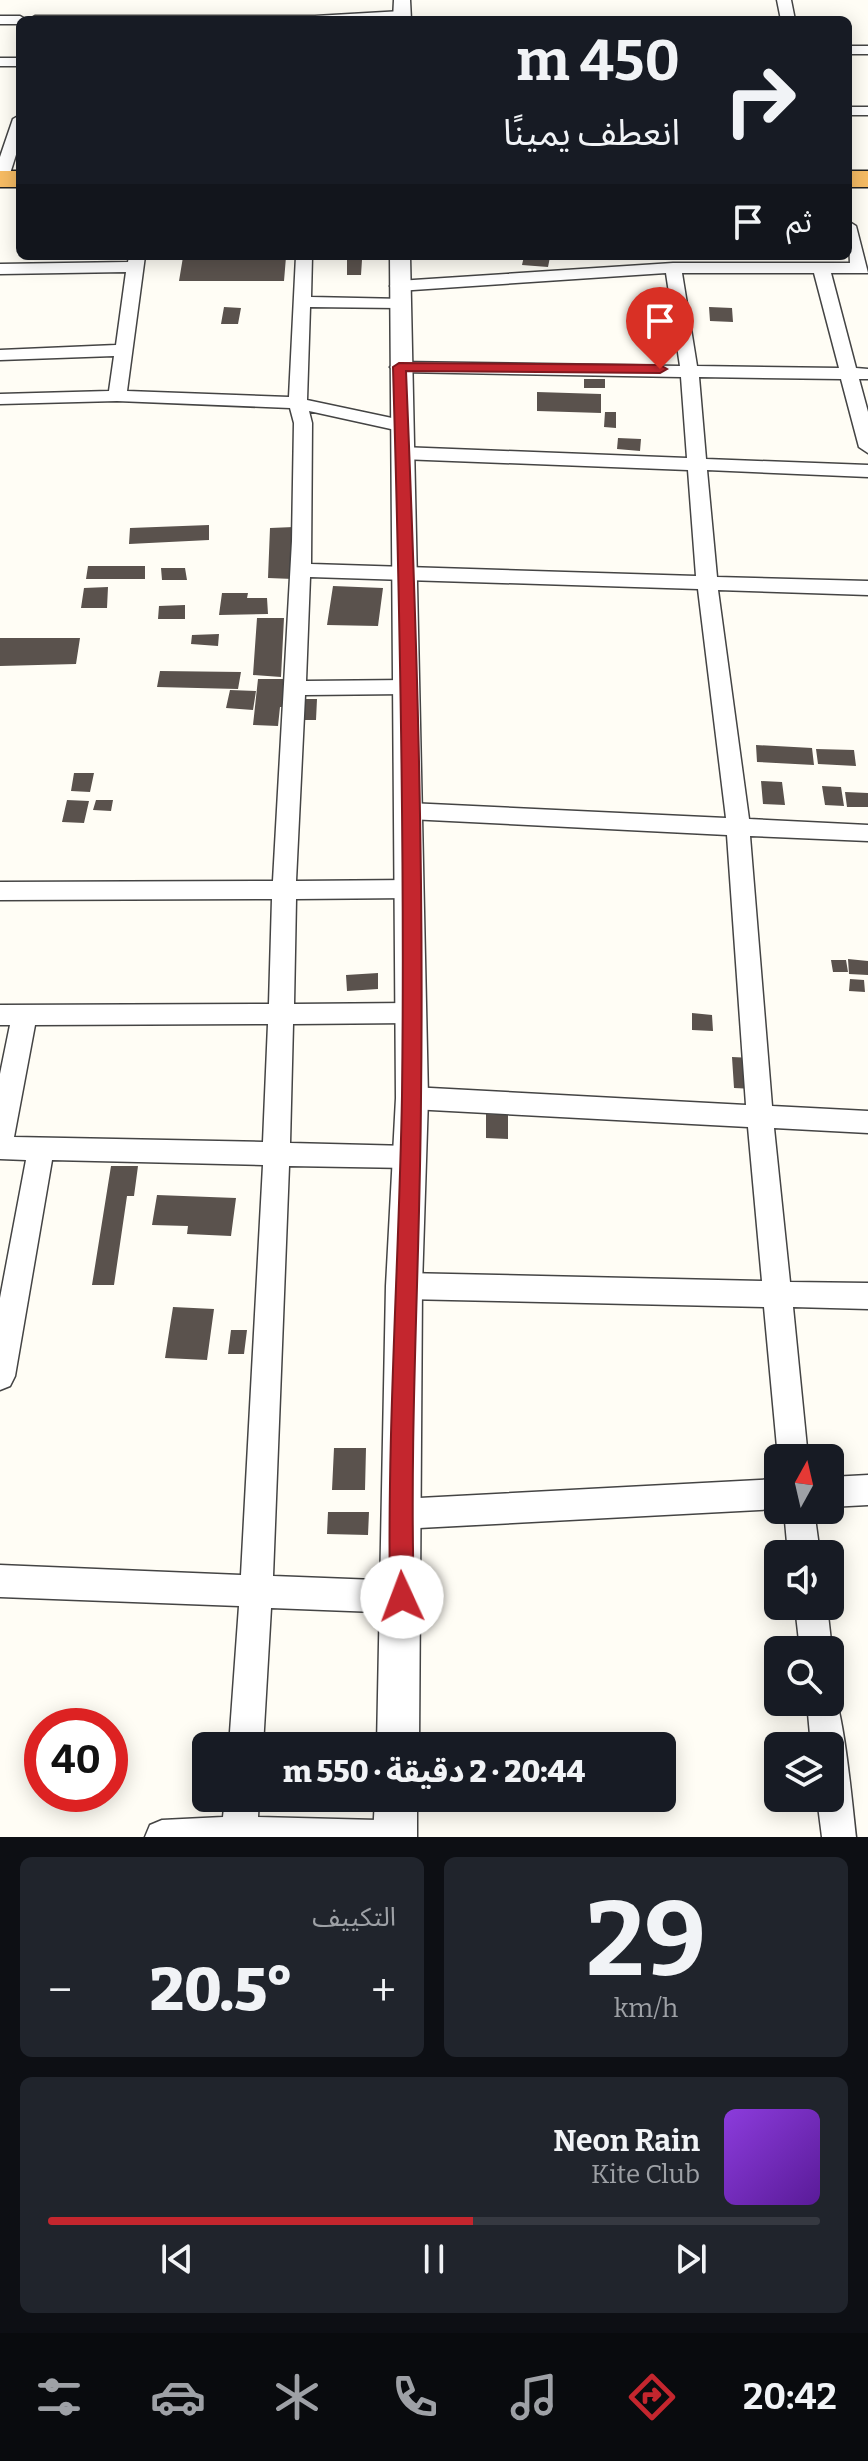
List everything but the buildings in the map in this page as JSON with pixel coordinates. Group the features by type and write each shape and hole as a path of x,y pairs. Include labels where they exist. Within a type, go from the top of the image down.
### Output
{"street":[{"path":"358,16 402,12"},
{"path":"0,179 16,130"},
{"path":"304,302 399,282 673,268 864,268 852,236"},
{"path":"247,1732 257,1590 278,1152 284,892 302,570 303,451 298,403 304,260"},
{"path":"0,269 136,262 117,396"},
{"path":"821,267 860,374 868,447"},
{"path":"673,268 689,369 707,582 738,826 760,1115 792,1444"},
{"path":"398,1732 404,1286 412,1098 399,282"},
{"path":"0,355 123,350"},
{"path":"399,367 689,369 860,374"},
{"path":"0,399 117,396 298,403 400,439 697,466 868,471"},
{"path":"302,570 868,588"},
{"path":"296,688 407,687"},
{"path":"409,811 868,833"},
{"path":"0,891 411,889"},
{"path":"0,1142 12,1015 411,1013"},
{"path":"412,1098 868,1122"},
{"path":"0,1148 409,1157"},
{"path":"0,1376 41,1150"},
{"path":"404,1286 868,1296"},
{"path":"844,1491 868,1490"},
{"path":"400,1514 764,1495"},
{"path":"0,1581 402,1597"},
{"path":"239,1834 241,1812"},
{"path":"395,1837 396,1812"},
{"path":"836,1812 839,1837"},
{"path":"162,1837 239,1834 378,1837"}],"route":[{"path":"402,1597 400,1514 404,1286 412,1098 407,598 399,367 660,369"}]}
